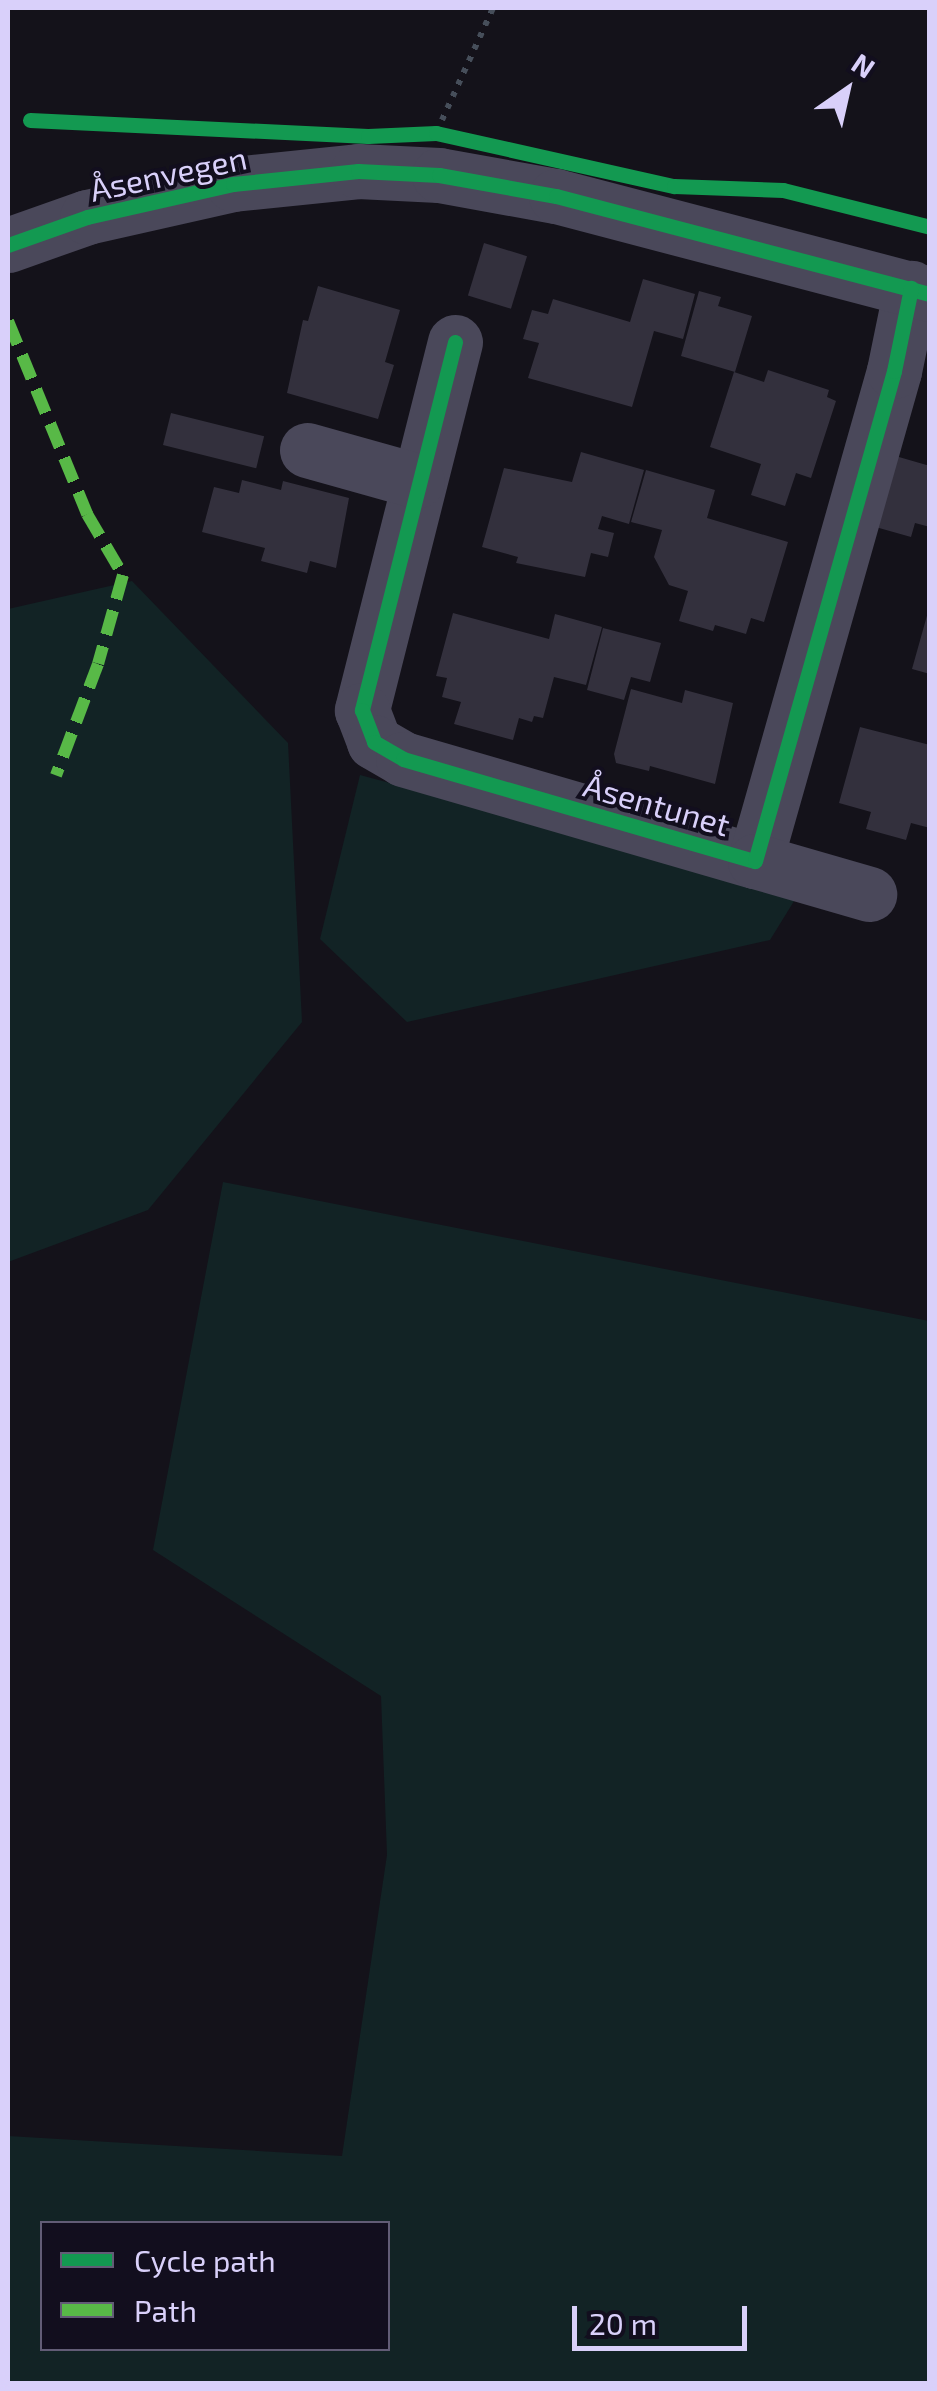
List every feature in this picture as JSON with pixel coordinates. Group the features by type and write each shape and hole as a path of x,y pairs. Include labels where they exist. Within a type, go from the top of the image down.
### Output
{"street":[{"name":"Åsenvegen","path":"8,237 164,197 233,184 374,172 438,175 556,196 920,291"},
{"name":"Åsentunet","path":"755,862 920,291"},
{"name":"Åsentunet","path":"455,342 362,710 374,742 404,759 869,894"},
{"path":"308,450 418,481"}],"path":[{"path":"454,137 436,134 493,8"}],"shaded area":[{"path":"132,581 288,743 302,1022 148,1210 8,1262 8,609"},
{"path":"360,775 799,893 770,940 407,1022 320,939"},
{"path":"223,1182 929,1321 929,2383 8,2383 8,2136 342,2156 387,1855 381,1696 153,1550"}],"building":[{"path":"484,243 527,256 511,309 468,296"},
{"path":"643,279 695,294 683,339 654,331 632,407 528,378 539,343 523,339 532,310 548,314 553,299 630,322"},
{"path":"318,286 400,310 385,362 394,365 378,419 287,393 303,320 308,321"},
{"path":"699,291 721,297 718,306 752,316 735,372 681,356"},
{"path":"768,370 829,390 827,397 836,401 811,478 796,473 785,506 751,495 761,464 710,447 734,372 764,382"},
{"path":"171,413 264,436 256,468 163,445"},
{"path":"581,452 644,470 629,524 602,516 598,529 614,533 608,557 591,553 585,577 516,563 518,557 482,547 504,468 572,482"},
{"path":"892,455 930,466 930,527 915,523 911,537 872,526"},
{"path":"646,470 715,490 707,518 788,542 764,622 751,618 746,634 715,625 713,631 679,621 688,591 669,585 654,557 662,530 631,522"},
{"path":"242,480 281,490 283,481 349,498 336,568 310,561 307,573 261,561 265,548 202,532 214,487 239,493"},
{"path":"930,612 930,674 912,669"},
{"path":"453,613 549,639 555,614 602,627 586,685 554,677 543,718 534,716 532,722 519,718 513,740 454,724 461,702 442,697 447,678 436,676"},
{"path":"603,628 661,643 650,682 631,677 624,700 587,690"},
{"path":"631,689 682,703 685,690 733,703 715,784 650,766 649,771 616,763 614,754"},
{"path":"860,727 930,745 930,828 911,823 906,840 866,829 871,812 839,803"}],"marked path":[{"path":"8,321 87,514 123,575 98,664 56,775"}],"cycle path":[{"path":"30,120 368,136 436,133 674,186 783,190 930,227"},
{"path":"8,245 87,217 233,184 358,171 439,175 556,196 930,294"},
{"path":"455,342 362,710 374,742 403,759 755,861 894,371 911,288"}]}
